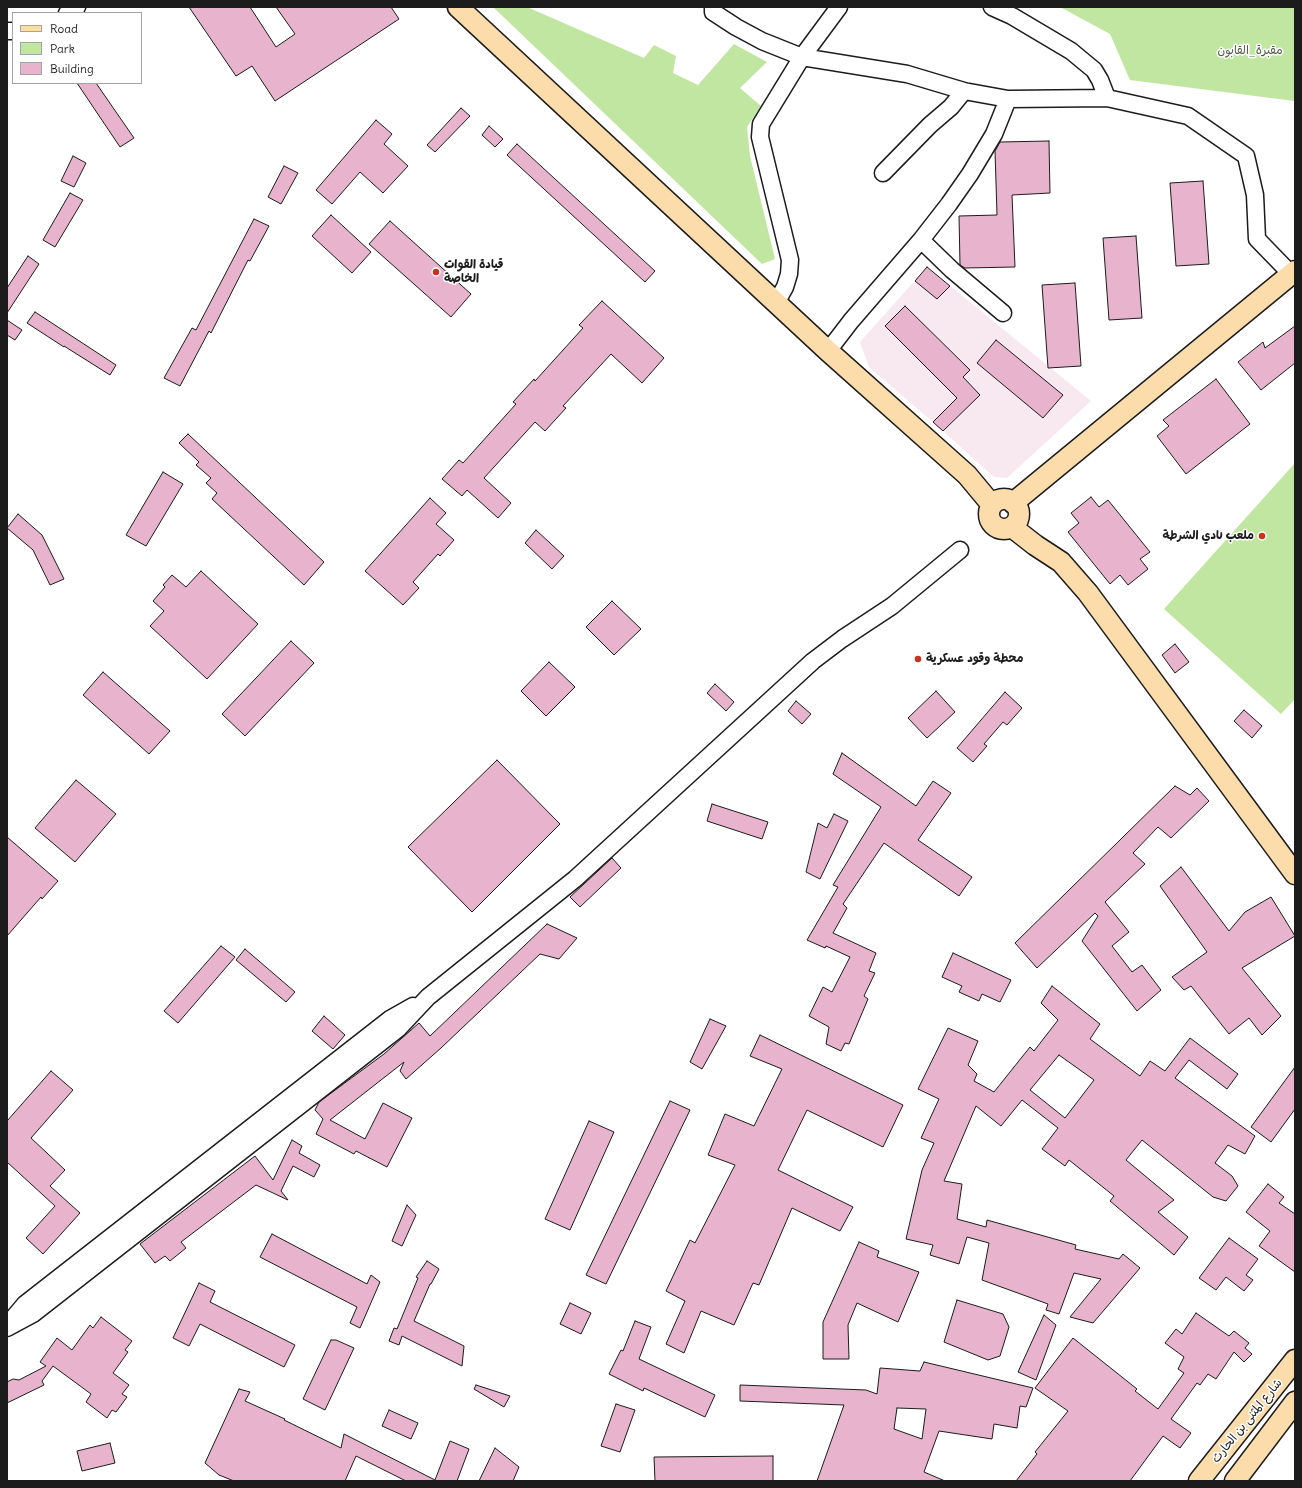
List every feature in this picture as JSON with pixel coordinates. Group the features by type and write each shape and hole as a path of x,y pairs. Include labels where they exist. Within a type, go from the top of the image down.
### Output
{"main road":[{"path":"458,7 828,351 967,475 992,505"},
{"path":"1294,278 1014,514 1008,529 1000,529 994,526 989,518 992,505 999,500 1006,500 1014,514 1035,545 1061,562 1088,593 1295,874"},
{"name":"شارع المثنى بن الحارث","path":"1199,1481 1295,1360"},
{"path":"1235,1481 1295,1402"}],"street":[{"path":"713,7 713,12 736,27 762,41 802,57 907,74 964,90 1008,99 1107,98 1188,116 1246,156 1255,195 1257,239 1294,278"},
{"path":"776,303 785,287 789,274 790,260 760,137 761,124 802,57 839,7"},
{"path":"992,7 1013,12 1071,51 1094,70 1100,80 1107,98"},
{"path":"883,173 930,125 951,107 964,90"},
{"path":"828,351 921,240 949,204 970,174 994,134 1008,99"},
{"path":"921,240 952,270 1003,313"},
{"path":"7,1327 25,1304 390,1019 428,997 575,879 813,661 842,639 892,606 960,550"}],"shaded area":[{"path":"927,267 1091,401 1007,478 994,477 869,367 860,342"}],"green space":[{"path":"493,7 527,7 644,58 654,45 676,56 673,73 698,85 734,44 767,62 740,88 761,106 747,127 750,156 775,259 762,264"},
{"name":"مقبرة_القابون","path":"1060,7 1295,7 1294,101 1130,80 1110,34"},
{"name":"ملعب نادي الشرطة","path":"1295,463 1295,699 1281,714 1164,609"}],"building":[{"path":"189,7 250,7 276,47 295,34 276,7 391,7 399,19 275,101 252,66 236,76"},
{"path":"78,84 97,84 134,138 120,147"},
{"path":"461,108 470,116 435,152 427,145"},
{"path":"376,120 392,134 384,144 408,166 383,193 360,172 332,204 316,190"},
{"path":"489,126 503,139 495,147 482,135"},
{"path":"1049,141 1050,193 1012,195 1015,267 965,268 960,265 959,216 997,215 995,151 1000,142"},
{"path":"517,144 655,271 645,282 507,155"},
{"path":"73,156 86,163 74,187 61,181"},
{"path":"284,166 298,173 281,204 268,197"},
{"path":"1203,181 1209,264 1176,266 1170,183"},
{"path":"70,193 83,200 55,247 43,240"},
{"path":"331,215 371,252 352,273 312,236"},
{"path":"254,219 269,226 250,261 248,260 211,333 209,331 180,386 164,378 192,328 196,330"},
{"path":"390,221 471,294 451,317 369,244"},
{"path":"1136,236 1142,318 1109,320 1103,238"},
{"path":"28,256 39,264 7,313 7,288"},
{"path":"927,267 950,286 937,299 915,281"},
{"path":"1075,283 1081,366 1048,368 1042,285"},
{"path":"602,301 664,358 642,383 611,354 563,406 566,408 545,431 535,422 484,478 511,503 498,518 467,490 462,496 442,479 459,460 463,463 516,404 513,402 534,379 535,381 583,328 579,325"},
{"path":"905,306 970,370 963,377 980,395 943,431 933,422 957,398 885,326"},
{"path":"35,312 116,365 110,375 27,323"},
{"path":"7,320 22,330 15,340 7,335"},
{"path":"1295,326 1295,363 1261,390 1238,362 1263,342 1265,348"},
{"path":"996,340 1063,395 1043,418 977,363"},
{"path":"1216,379 1250,424 1186,474 1157,436 1169,426 1163,420"},
{"path":"188,434 324,562 304,585 212,499 217,493 206,483 211,478 196,465 199,462 179,443"},
{"path":"163,472 183,484 146,546 126,535"},
{"path":"1091,497 1099,507 1108,500 1150,552 1140,559 1148,569 1128,585 1120,575 1110,584 1068,532 1079,523 1071,513"},
{"path":"430,498 446,513 436,524 454,540 440,556 438,554 413,582 419,588 403,605 365,571"},
{"path":"18,514 42,535 64,579 50,585 33,550 7,528"},
{"path":"536,530 564,556 552,569 525,543"},
{"path":"201,571 258,624 207,679 150,626 164,611 153,601 165,587 163,585 172,575 186,587"},
{"path":"612,601 641,629 614,655 586,627"},
{"path":"291,641 314,663 245,736 222,714"},
{"path":"1175,644 1189,662 1175,673 1162,655"},
{"path":"549,662 575,687 546,716 521,691"},
{"path":"103,672 170,731 149,754 83,695"},
{"path":"715,684 734,702 726,711 707,693"},
{"path":"936,691 955,712 927,738 908,718"},
{"path":"1005,692 1022,708 1007,725 1003,722 984,744 987,746 973,762 957,748"},
{"path":"796,701 811,714 802,724 788,711"},
{"path":"1244,710 1262,726 1252,738 1234,721"},
{"path":"842,753 916,806 933,781 951,793 918,840 972,877 959,896 884,843 843,904 847,908 833,933 876,953 869,971 875,973 864,996 868,999 849,1044 845,1043 841,1051 826,1044 829,1027 809,1016 823,987 832,992 850,957 826,946 825,948 807,940 838,887 833,885 881,807 833,774"},
{"path":"497,760 560,824 472,912 408,847"},
{"path":"76,780 116,814 75,862 35,828"},
{"path":"1175,786 1190,795 1197,788 1209,801 1171,838 1158,827 1133,853 1145,864 1105,902 1129,932 1112,946 1132,972 1142,965 1161,990 1137,1011 1082,941 1098,916 1095,913 1037,968 1015,943"},
{"path":"712,804 768,822 762,839 707,821"},
{"path":"834,814 848,821 820,879 806,872 818,823 827,828"},
{"path":"7,837 58,881 42,899 41,897 7,936"},
{"path":"612,858 621,868 580,907 570,897"},
{"path":"1181,867 1229,931 1245,912 1271,897 1295,936 1242,968 1281,1016 1262,1035 1249,1018 1229,1034 1191,986 1184,990 1172,977 1207,952 1160,886"},
{"path":"547,924 577,938 559,959 540,954 441,1048 406,1079 400,1071 404,1062 330,1120 365,1139 383,1103 412,1118 387,1167 356,1151 354,1154 316,1134 323,1119 315,1110 319,1102 384,1054 419,1023 430,1036"},
{"path":"221,946 235,957 178,1023 164,1011"},
{"path":"245,949 295,992 286,1002 236,960"},
{"path":"953,953 1011,980 1000,1002 982,994 979,1001 959,992 962,986 942,977"},
{"path":"1052,986 1100,1024 1090,1039 1140,1076 1150,1061 1165,1071 1190,1038 1238,1074 1227,1089 1189,1060 1175,1078 1255,1136 1245,1154 1228,1145 1215,1163 1232,1176 1238,1186 1226,1201 1213,1197 1142,1140 1126,1160 1174,1200 1158,1212 1188,1237 1174,1255 1110,1201 1114,1196 1069,1160 1065,1166 1042,1149 1058,1128 1022,1100 1001,1126 976,1106 944,1181 962,1184 957,1219 986,1227 987,1220 1076,1245 1075,1249 1119,1259 1123,1254 1140,1268 1093,1323 1070,1317 1101,1279 1074,1273 1059,1314 1046,1310 1048,1304 982,1280 989,1243 967,1237 959,1264 930,1255 933,1245 906,1239 922,1170 934,1143 921,1138 939,1099 918,1089 948,1028 978,1041 968,1065 977,1074 974,1081 994,1092 1030,1047 1034,1051 1058,1020 1041,1003","holes":["1059,1055 1094,1080 1065,1118 1030,1090"]},
{"path":"324,1016 345,1035 333,1049 312,1031"},
{"path":"710,1019 726,1026 702,1069 690,1062"},
{"path":"760,1035 903,1105 883,1147 807,1110 778,1170 853,1207 840,1231 792,1208 759,1285 753,1283 734,1325 701,1311 684,1353 666,1344 685,1301 666,1291 690,1240 695,1243 735,1165 708,1155 725,1114 754,1126 782,1069 750,1056"},
{"path":"1295,1067 1295,1109 1271,1142 1251,1127"},
{"path":"51,1071 73,1090 31,1138 65,1170 50,1186 80,1213 43,1254 26,1238 55,1206 7,1162 7,1121"},
{"path":"670,1101 690,1110 606,1284 586,1275"},
{"path":"589,1121 614,1132 570,1230 545,1219"},
{"path":"292,1140 302,1146 299,1153 320,1165 314,1177 293,1166 281,1191 288,1200 256,1185 181,1242 186,1248 170,1261 165,1256 155,1263 140,1244 255,1156 273,1180"},
{"path":"1268,1184 1284,1197 1279,1203 1295,1214 1295,1272 1259,1246 1270,1231 1246,1212"},
{"path":"407,1205 416,1215 402,1246 392,1241"},
{"path":"272,1234 367,1284 371,1275 380,1282 360,1328 350,1323 357,1307 260,1257"},
{"path":"1229,1238 1258,1259 1246,1275 1253,1280 1244,1291 1226,1277 1216,1290 1199,1278"},
{"path":"859,1242 879,1251 877,1257 919,1272 898,1322 857,1303 848,1325 849,1359 823,1359 823,1322"},
{"path":"427,1261 439,1269 430,1284 414,1321 464,1346 462,1366 402,1336 399,1345 389,1341 394,1328 397,1329 418,1278 416,1277"},
{"path":"199,1283 215,1291 210,1302 295,1345 284,1367 200,1324 189,1346 173,1338"},
{"path":"957,1300 1003,1314 1009,1327 1000,1356 988,1360 944,1342"},
{"path":"570,1303 591,1313 581,1334 560,1324"},
{"path":"1196,1313 1229,1336 1234,1331 1249,1343 1245,1348 1252,1354 1244,1362 1234,1352 1216,1379 1208,1374 1200,1385 1197,1383 1171,1419 1191,1433 1180,1448 1163,1436 1130,1481 1016,1481 1037,1454 1035,1452 1068,1411 1035,1388 1073,1338 1137,1389 1135,1391 1158,1409 1184,1373 1178,1369 1184,1357 1165,1343 1176,1329 1182,1334"},
{"path":"1044,1315 1056,1325 1036,1380 1018,1372"},
{"path":"101,1317 132,1341 125,1350 128,1352 113,1373 129,1385 122,1394 127,1397 116,1412 112,1410 107,1418 86,1402 91,1394 53,1366 42,1381 44,1385 7,1403 7,1382 13,1379 19,1380 46,1366 40,1362 57,1338 72,1350 90,1325 93,1328"},
{"path":"635,1321 651,1327 639,1359 715,1395 705,1417 644,1388 643,1391 609,1374 621,1350 623,1351"},
{"path":"331,1340 336,1340 354,1348 325,1410 303,1399"},
{"path":"924,1362 1033,1388 1026,1407 1020,1406 1017,1428 994,1424 992,1439 939,1431 924,1472 945,1481 817,1481 844,1405 740,1401 740,1385 866,1390 877,1394 880,1368 920,1371","holes":["897,1408 926,1409 922,1439 894,1429"]},
{"path":"476,1385 510,1396 504,1407 474,1389"},
{"path":"239,1389 250,1392 245,1401 285,1419 284,1420 341,1448 344,1434 435,1480 450,1441 469,1449 457,1481 406,1481 356,1456 345,1481 234,1481 219,1475 205,1463"},
{"path":"616,1404 635,1410 620,1452 601,1446"},
{"path":"389,1410 418,1423 411,1439 382,1426"},
{"path":"110,1443 115,1463 82,1471 77,1451"},
{"path":"495,1448 519,1467 513,1481 479,1481"},
{"path":"773,1456 773,1481 655,1481 654,1457"}],"place":[{"name":"قيادة القوات الخاصة","path":"436,272"},
{"name":"ملعب نادي الشرطة","path":"1262,536"},
{"name":"محطة وقود عسكرية","path":"918,659"}]}
